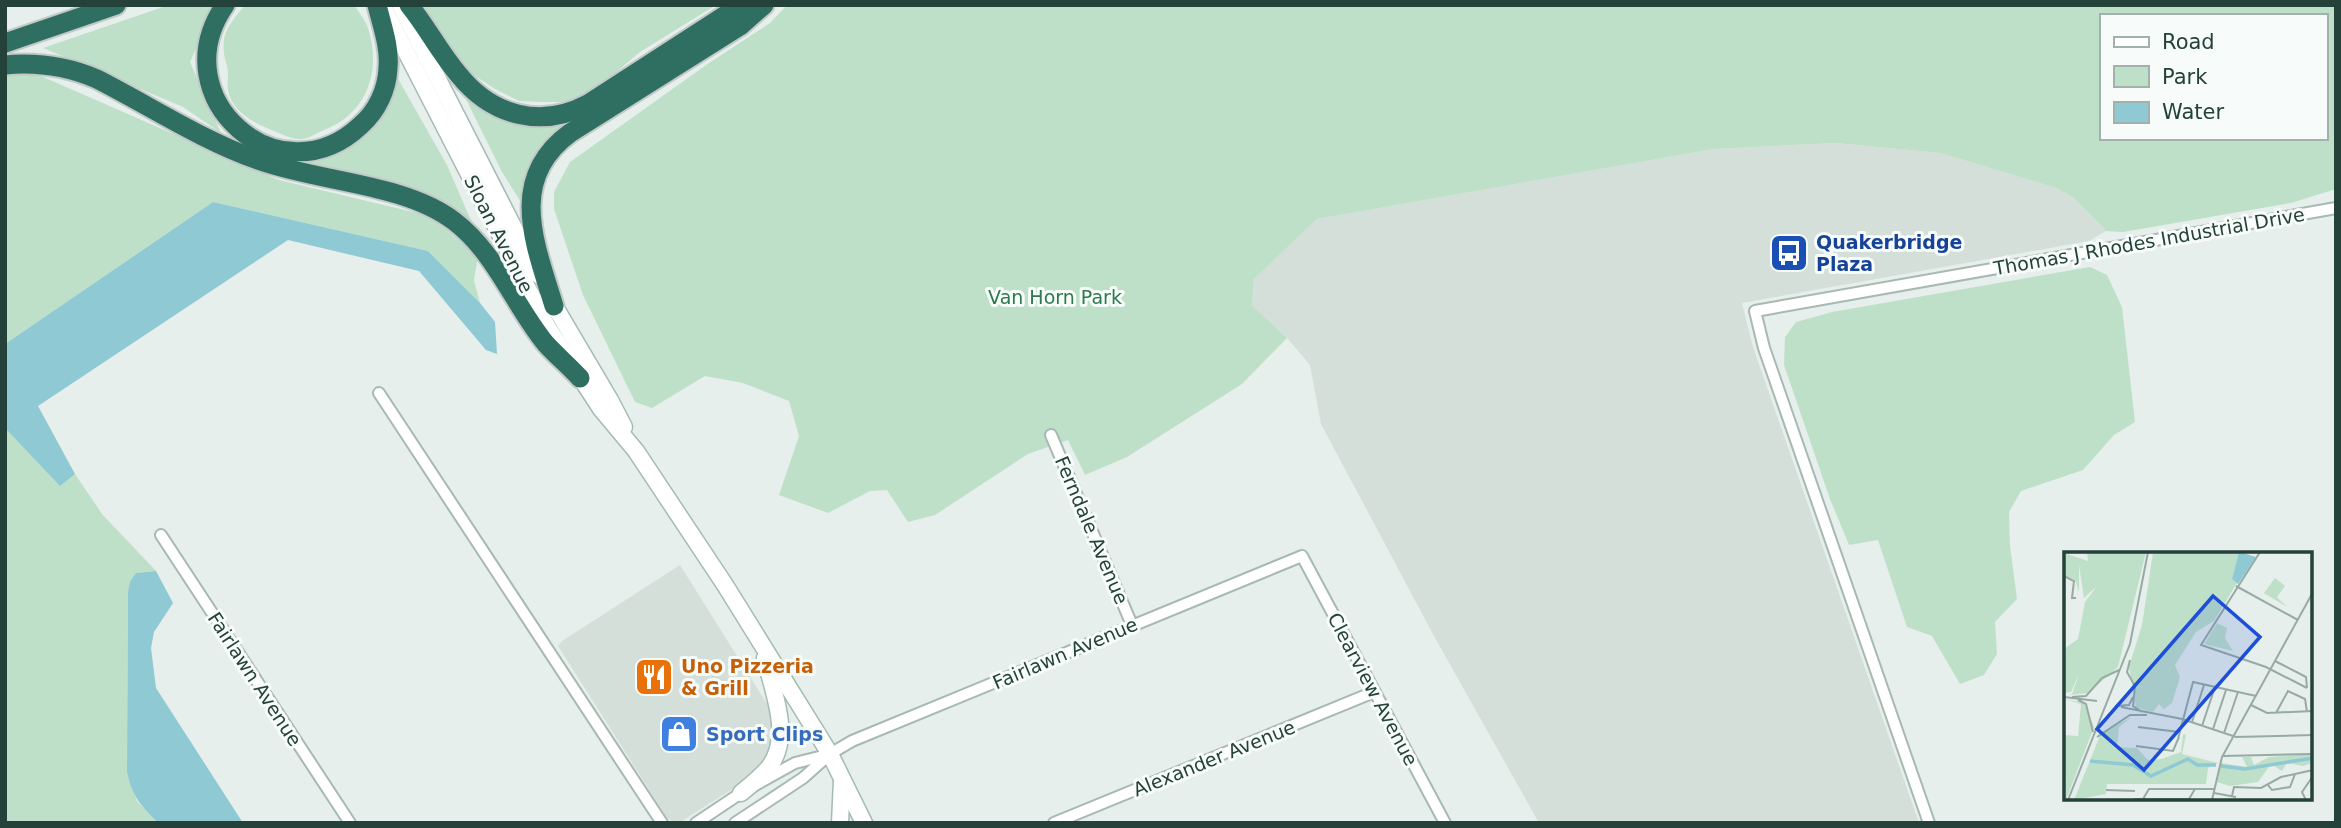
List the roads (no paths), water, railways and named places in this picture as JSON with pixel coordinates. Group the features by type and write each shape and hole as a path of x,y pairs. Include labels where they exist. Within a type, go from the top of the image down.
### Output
{"highway":[{"path":"5,43 116,5"},
{"path":"225,5 215,23 206,53 208,77 216,101 231,123 249,138 273,148 301,152 319,149 345,139 365,122 379,102 387,79 388,64 380,5"},
{"path":"408,5 467,85 508,111 539,118 562,115 581,108 741,5"},
{"path":"554,306 531,221 533,186 544,159 570,133 740,26 764,5"},
{"path":"5,65 39,65 76,71 258,160 408,198 440,212 478,244 546,343 580,378"}],"main road":[{"name":"Sloan Avenue","path":"380,5 537,309 601,409 636,451"},
{"name":"Sloan Avenue","path":"400,5 554,306 610,400 636,451 830,754 864,823"},
{"path":"741,793 768,768 780,742 780,728 763,646"},
{"path":"840,823 842,777"}],"street":[{"name":"Thomas J Rhodes Industrial Drive","path":"1929,823 1764,348 1755,311 2336,208"},
{"path":"379,393 662,823"},
{"name":"Ferndale Avenue","path":"1051,435 1132,625"},
{"name":"Fairlawn Avenue","path":"162,535 350,823"},
{"name":"Fairlawn Avenue","path":"735,823 803,778 830,754 860,737 1302,556"},
{"name":"Clearview Avenue","path":"1302,556 1445,823"},
{"name":"Alexander Avenue","path":"1054,823 1374,692"},
{"name":"Fairlawn Avenue","path":"696,823 794,763 830,754"}],"water":[{"path":"213,202 428,251 480,303 495,322 497,354 486,350 419,271 288,240 38,406 75,474 60,486 5,428 5,344"},
{"path":"156,571 173,603 154,632 151,648 156,688 243,823 158,823 142,805 132,788 127,772 128,592 136,573"}],"place":[{"name":"Quakerbridge Plaza","path":"1789,253"},
{"name":"Uno Pizzeria & Grill","path":"654,677"},
{"name":"Sport Clips","path":"679,734"}],"park label":[{"name":"Van Horn Park","path":"1055,297"}]}
